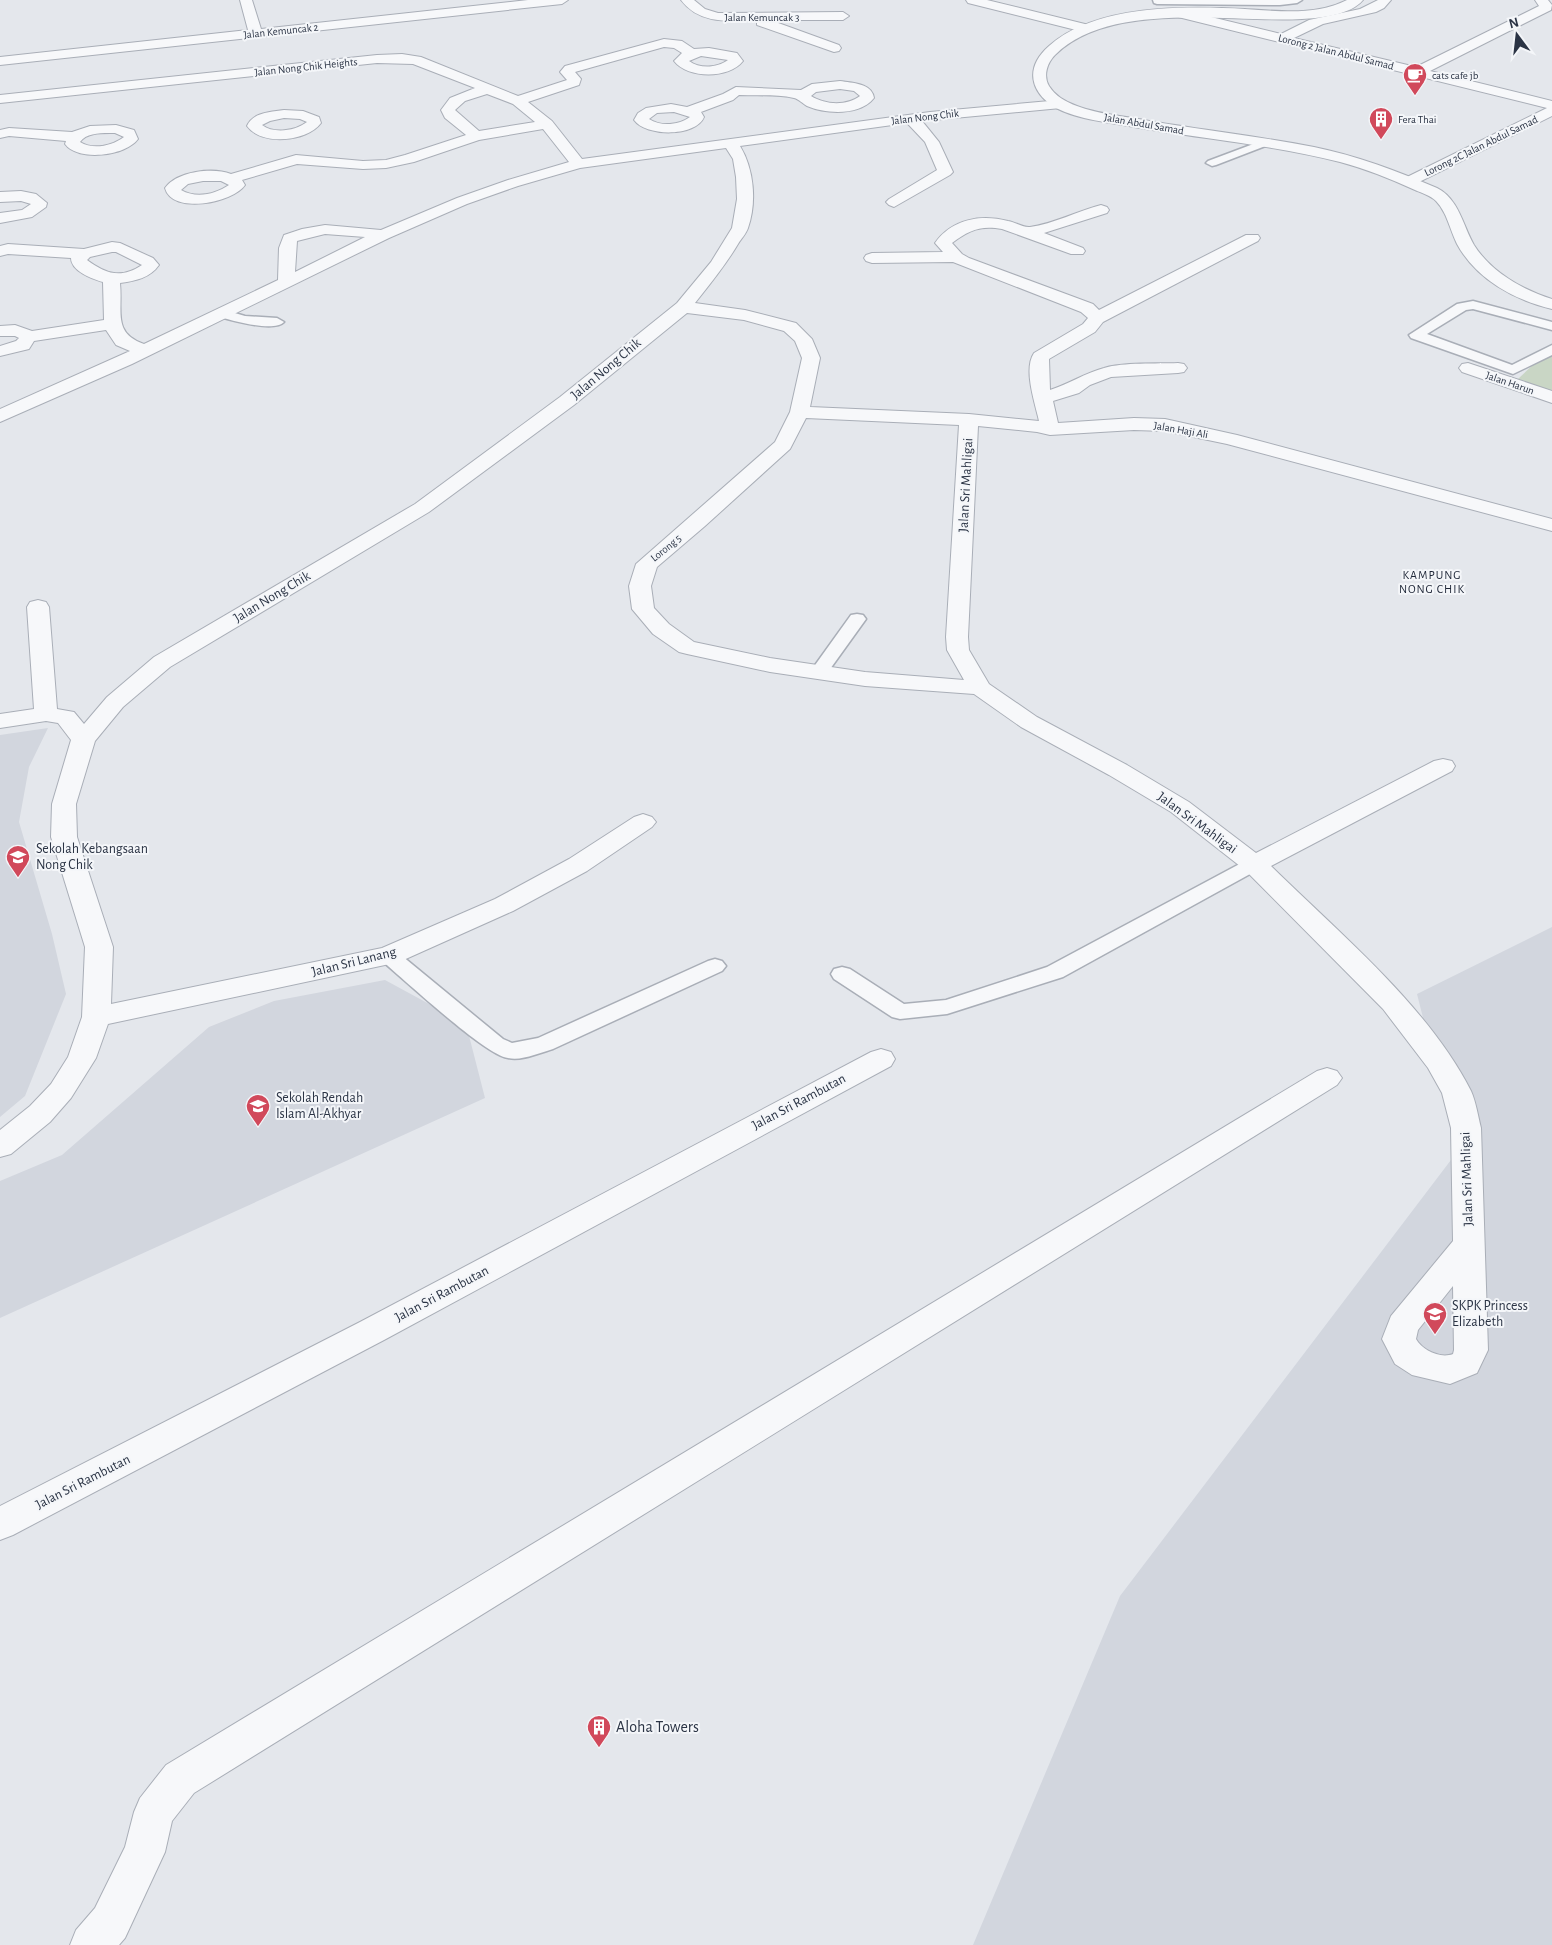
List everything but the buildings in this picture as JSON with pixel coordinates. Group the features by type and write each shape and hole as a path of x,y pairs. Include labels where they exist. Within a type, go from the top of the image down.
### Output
{"street":[{"path":"246,0 256,34"},
{"name":"Jalan Kemuncak 2","path":"0,61 562,0"},
{"name":"Jalan Kemuncak 3","path":"687,0 700,12 708,16 843,16"},
{"path":"972,0 1088,29"},
{"name":"Jalan Abdul Samad","path":"1357,0 1337,10 1308,14 1178,13 1136,16 1088,29 1050,50 1040,66 1039,78 1044,90 1061,104 1088,114 1264,143 1349,161 1410,181 1442,198 1468,249 1479,264 1513,289 1549,301"},
{"path":"1282,39 1318,21 1352,15 1378,6 1385,0"},
{"path":"1417,72 1547,7 1541,0"},
{"name":"Lorong 2 Jalan Abdul Samad","path":"1178,13 1552,106"},
{"path":"752,17 834,48"},
{"path":"518,101 574,82 574,79 567,72 570,69 664,43 677,44 692,54 682,58 683,64 703,69 720,68 736,91"},
{"name":"Jalan Nong Chik Heights","path":"43,95 150,83 161,90 190,91 225,85 229,82 232,75 377,59 416,60 518,101 547,124 578,164"},
{"path":"336,63 342,71 352,74 382,71 393,67"},
{"path":"476,136 450,115 448,110 451,105 462,97 488,89"},
{"path":"690,111 728,98 736,91 804,94"},
{"path":"0,99 43,95"},
{"path":"43,95 4,111 5,133 75,137"},
{"name":"Jalan Nong Chik","path":"0,416 145,351 383,235 496,189 578,164 910,119 1061,104"},
{"name":"Lorong 2C Jalan Abdul Samad","path":"1410,181 1552,111"},
{"path":"894,202 945,172 937,148 919,125 910,119"},
{"path":"231,179 296,159 363,165 386,164 409,159 476,136 547,124"},
{"path":"287,134 296,159"},
{"name":"Jalan Nong Chik","path":"0,1146 40,1114 60,1090 82,1058 96,1017 99,947 64,837 64,804 83,740 115,702 162,662 422,508 567,401 683,306 718,264 740,228 745,199 744,177 740,159 731,144"},
{"path":"0,197 21,196 36,200 39,203 38,206 26,214 3,218 4,250 84,254 112,247 120,248 148,261 151,265 149,269 143,272 122,278 103,277 79,262 79,258 84,254"},
{"path":"1028,233 1101,210"},
{"path":"956,257 943,243 961,228 974,223 991,222 1006,225 1077,251"},
{"path":"286,281 290,238 303,232 323,228 383,235"},
{"path":"1050,429 1038,375 1040,357 1089,328 1097,318 1252,238"},
{"path":"872,258 956,257 1087,308 1097,318"},
{"path":"111,278 112,324 120,340 145,351"},
{"name":"Lorong 5","path":"683,306 790,326 803,339 811,358 799,412 783,445 698,522 647,564 640,586 643,609 661,629 687,647 770,666 907,683 980,688"},
{"path":"0,351 23,345 28,338 112,324"},
{"path":"0,331 22,332 28,338"},
{"path":"1044,398 1072,389 1084,381 1108,372 1178,368"},
{"name":"Jalan Harun","path":"1468,368 1552,397"},
{"name":"Jalan Haji Ali","path":"799,412 969,420 1037,426 1050,429 1134,424 1165,426 1230,439 1552,525"},
{"name":"Jalan Sri Mahligai","path":"969,420 958,650 980,688 1029,722 1118,770 1180,807 1254,864 1393,1002 1438,1061 1457,1093 1466,1128 1468,1244"},
{"path":"38,607 46,714"},
{"path":"907,683 944,665 958,650"},
{"path":"0,721 46,714 66,717 83,740"},
{"path":"1254,864 1443,766"},
{"name":"Jalan Sri Lanang","path":"96,1017 389,956 504,904 578,865 643,822"},
{"name":"Jalan Sri Rambutan","path":"0,1524 372,1332 881,1058"},
{"path":"91,1945 110,1923 144,1852 154,1812 180,1779 1327,1078"}],"lane":[{"path":"1157,1 1280,2 1297,0"},
{"path":"1212,164 1264,143"},
{"path":"1552,326 1473,305 1462,308 1416,335 1513,370 1552,348"},
{"path":"220,313 244,320 277,322"},
{"path":"819,672 857,618"},
{"path":"842,974 900,1012 947,1007 1055,972 1254,864"},
{"path":"389,956 495,1044 509,1050 523,1050 563,1037 716,966"}],"shaded area":[{"name":"Sekolah Kebangsaan Nong Chik","path":"48,728 29,767 19,822 52,934 66,994 25,1096 0,1117 0,735"},
{"name":"SKPK Princess Elizabeth","path":"1552,927 1552,1945 973,1945 1120,1596 1457,1152 1417,994"},
{"name":"Sekolah Rendah Islam Al-Akhyar","path":"385,980 466,1024 485,1098 0,1318 0,1181 62,1155 209,1027 274,1001"}],"green space":[{"path":"1552,355 1552,391 1518,379 1537,361"}],"place":[{"name":"cats cafe jb","path":"1415,96"},
{"name":"Fera Thai","path":"1381,140"},
{"name":"Sekolah Kebangsaan Nong Chik","path":"18,878"},
{"name":"Sekolah Rendah Islam Al-Akhyar","path":"258,1127"},
{"name":"SKPK Princess Elizabeth","path":"1435,1335"},
{"name":"Aloha Towers","path":"599,1748"}],"district":[{"name":"KAMPUNG NONG CHIK","path":"1432,582"}]}
